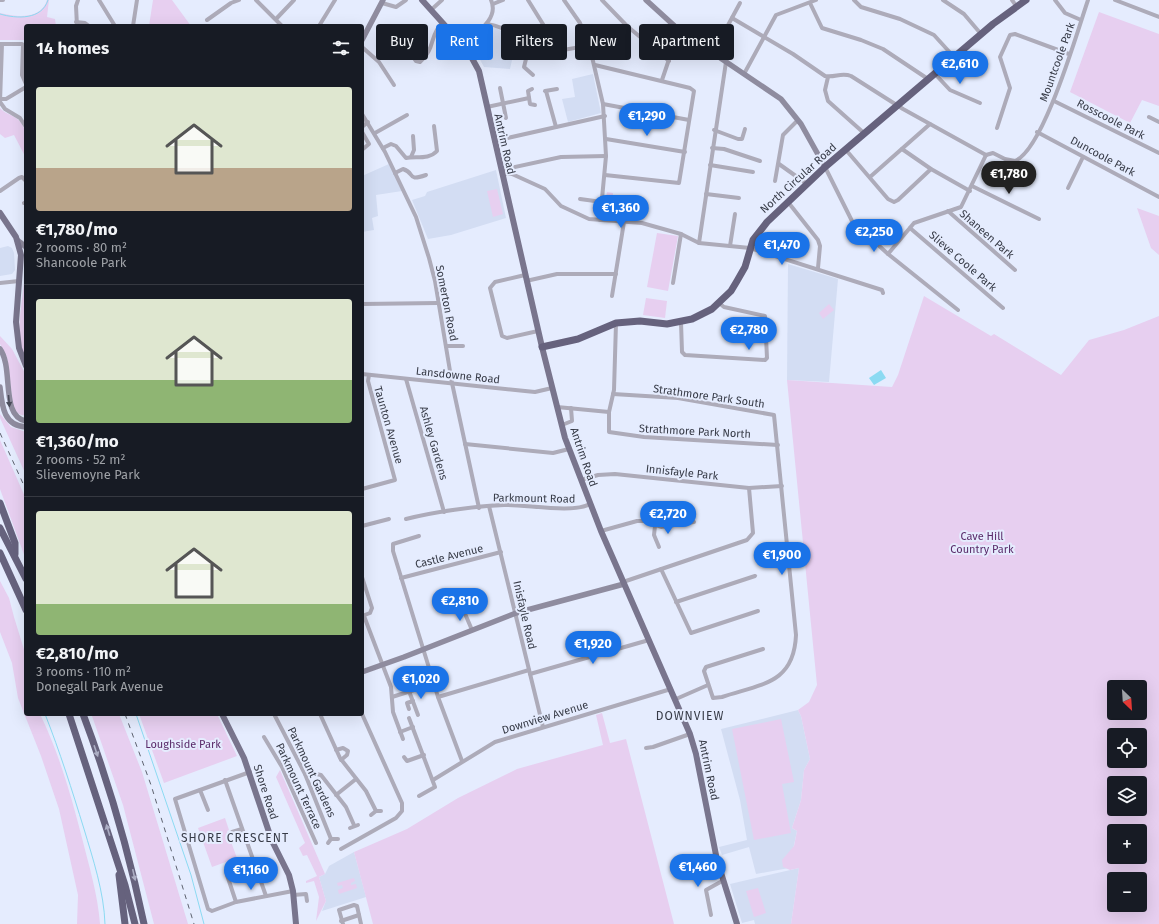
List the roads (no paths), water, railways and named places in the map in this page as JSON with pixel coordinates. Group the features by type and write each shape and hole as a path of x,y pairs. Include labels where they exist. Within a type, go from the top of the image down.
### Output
{"highway":[{"name":"North Circular Road","path":"542,347 578,339 616,323 640,321 667,324 680,322 702,314 719,303 737,281 758,231 825,167 981,34 1026,0"},
{"path":"0,503 14,544 16,558"},
{"path":"0,528 24,575"},
{"path":"0,554 24,606"},
{"path":"0,565 10,576"},
{"path":"70,716 125,885 135,924"},
{"path":"84,716 121,828 134,875 144,924"},
{"path":"119,867 120,888 125,924"}],"main road":[{"name":"Antrim Road","path":"422,0 442,23"},
{"name":"Antrim Road","path":"474,60 479,71 538,331 569,449 601,531 676,699 690,734 696,754 713,840 737,924"},
{"path":"0,213 17,240 24,263 19,281 16,330 18,348 24,362"},
{"name":"Shore Road","path":"223,716 236,739 250,772 271,838 286,867 293,893 296,924"}],"street":[{"path":"78,0 76,6 76,24 86,24"},
{"path":"99,0 114,24"},
{"path":"133,24 138,0"},
{"path":"207,20 231,3 240,0"},
{"path":"256,0 280,24"},
{"path":"276,19 294,0"},
{"path":"321,24 335,0"},
{"path":"364,36 383,1 396,7 406,0"},
{"path":"431,10 442,0"},
{"path":"487,24 492,2 503,0"},
{"path":"528,0 543,24"},
{"path":"602,0 624,24"},
{"path":"646,0 672,24"},
{"path":"744,74 776,15 816,0"},
{"path":"854,0 861,7 900,19 934,35 954,57"},
{"path":"943,0 964,14 981,34"},
{"path":"1012,0 1016,7"},
{"path":"1055,0 1065,13 1081,20"},
{"name":"Mountcoole Park","path":"986,155 993,153 1010,160 1021,158 1054,101 1088,0"},
{"path":"1115,0 1159,16"},
{"path":"566,1 580,24"},
{"path":"810,2 822,28 861,40 883,49 928,80"},
{"path":"729,24 740,3"},
{"path":"732,18 764,36 828,77 841,74 848,75 898,106 986,155 961,207 914,223 888,254"},
{"path":"428,53 430,51 435,31 442,23"},
{"path":"631,30 669,61 662,80"},
{"path":"997,128 1010,88 1000,57 1010,35 1015,34 1069,54"},
{"path":"24,80 22,75 23,45 1,44 0,99 5,109 17,116 24,125"},
{"path":"364,49 379,62 394,85"},
{"path":"526,60 524,67 533,75"},
{"path":"594,60 605,116 606,139 605,174 600,220"},
{"path":"723,60 781,99 798,120 825,167 852,221 888,254 958,310"},
{"path":"699,243 714,130 726,62"},
{"path":"595,65 662,80 694,91 679,183 605,174"},
{"path":"935,74 950,90 980,103"},
{"path":"828,77 825,90 828,101 864,134"},
{"path":"0,99 6,99 24,88"},
{"path":"500,88 506,118"},
{"path":"532,88 528,91 530,104 535,105"},
{"path":"556,128 545,91 557,89"},
{"path":"487,107 529,98"},
{"name":"Rosscoole Park","path":"1054,101 1159,153"},
{"path":"603,104 689,120"},
{"path":"375,133 407,115"},
{"path":"494,142 605,116"},
{"name":"Somerton Road","path":"364,117 383,148 416,217 435,281 447,346 452,384 479,508"},
{"path":"1149,117 1159,122"},
{"path":"775,181 783,136 798,120"},
{"path":"364,125 368,122"},
{"path":"870,177 930,124"},
{"path":"383,148 391,144 396,146 406,158 411,157 418,159 434,154 437,151 434,126"},
{"path":"714,130 740,139 745,129"},
{"name":"Duncoole Park","path":"1037,132 1159,197"},
{"path":"364,135 369,144 364,147"},
{"path":"411,157 414,150 413,136"},
{"path":"606,139 685,152"},
{"path":"712,148 724,149 760,161"},
{"path":"902,149 931,169 970,191"},
{"path":"846,150 888,199 894,202 931,169"},
{"path":"501,172 561,157 606,156"},
{"path":"1068,188 1083,157"},
{"path":"779,164 807,184"},
{"path":"710,165 753,172"},
{"path":"395,173 403,169 416,179 426,176"},
{"path":"501,172 512,174 545,189 561,206 568,211 589,219 642,223 681,234 699,243 750,248 818,268 882,290 883,293"},
{"path":"0,191 19,178 22,177 24,179"},
{"path":"972,186 1039,219"},
{"path":"706,194 739,198"},
{"path":"580,199 602,202"},
{"path":"788,202 818,240 820,246 818,268"},
{"name":"Shaneen Park","path":"948,211 1015,270"},
{"path":"730,246 735,214"},
{"path":"612,296 624,222"},
{"name":"Slieve Coole Park","path":"910,228 1003,308"},
{"path":"673,283 681,234"},
{"path":"17,240 24,245"},
{"path":"538,331 507,338 502,336 491,294 490,288 492,284 557,274 616,274"},
{"path":"0,284 19,281"},
{"path":"364,304 438,303"},
{"path":"680,322 682,352 685,355 765,360 767,358 765,316 724,307 719,303"},
{"path":"557,408 609,412 614,392 616,323"},
{"path":"447,346 463,346"},
{"path":"0,349 5,361 10,409 17,419 24,421"},
{"name":"Lansdowne Road","path":"364,374 535,392 552,388"},
{"name":"Taunton Avenue","path":"364,488 395,480 368,381 369,375"},
{"name":"Ashley Gardens","path":"406,379 444,512"},
{"path":"0,387 3,409 7,418 15,425 24,427"},
{"name":"Strathmore Park South","path":"614,392 678,398 774,415 776,418 778,445"},
{"path":"562,425 572,421 571,408"},
{"name":"Strathmore Park North","path":"609,412 608,430 611,433 644,437 778,445"},
{"path":"465,444 553,453 569,449"},
{"path":"763,649 706,667 704,671 712,696 718,698 774,680 782,673 793,656 796,635 778,445"},
{"name":"Innisfayle Park","path":"580,480 598,474 615,474 749,488 782,486"},
{"path":"364,671 516,613 624,583 660,569 747,540 753,533 749,488"},
{"name":"Parkmount Road","path":"406,519 488,506 503,505 578,508 590,504"},
{"name":"Inisfayle Road","path":"488,506 501,552 543,727"},
{"path":"680,518 681,524"},
{"path":"364,525 389,519"},
{"path":"601,531 637,521 646,521 655,526 666,527 694,522"},
{"path":"655,526 653,531 659,541 659,547"},
{"path":"419,536 393,544 393,551 438,697 462,761"},
{"name":"Castle Avenue","path":"401,578 501,552"},
{"path":"660,569 688,631 691,633 758,611"},
{"path":"676,602 755,576"},
{"path":"364,583 372,608 370,613 364,616"},
{"path":"463,609 472,630"},
{"path":"364,618 391,687 393,712 403,739"},
{"path":"438,697 649,640"},
{"path":"676,699 708,685"},
{"name":"Downview Avenue","path":"433,780 495,742 671,689"},
{"path":"392,697 411,690 418,715"},
{"path":"409,709 407,703 413,701"},
{"name":"Parkmount Gardens","path":"275,716 305,774 331,839"},
{"path":"321,716 341,760 366,791 376,811"},
{"path":"341,849 396,818 402,811 402,803 363,716"},
{"path":"409,718 435,787 419,796"},
{"path":"400,732 413,727"},
{"path":"646,748 690,734"},
{"name":"Parkmount Terrace","path":"264,737 282,767 316,843"},
{"path":"336,750 343,748 348,751 347,755 341,760"},
{"path":"404,757 407,762 424,755"},
{"path":"250,772 175,799 209,911 236,902 266,896 293,893 306,894 307,901"},
{"path":"305,774 310,773 320,775 346,807 354,826"},
{"path":"336,795 356,779"},
{"path":"225,780 266,896"},
{"path":"200,790 208,810"},
{"path":"371,815 376,811 381,811"},
{"path":"232,832 242,829"},
{"path":"328,844 331,839 338,839"},
{"path":"227,875 236,902"},
{"path":"711,915 706,890 724,880"},
{"path":"359,915 342,922 339,912 341,909 356,905 359,915 361,924"}],"water":[{"path":"881,370 886,378 874,385 869,378"}],"waterway":[{"path":"0,14 14,17 35,15 45,7 48,0"},
{"path":"46,716 66,771 94,864 103,900 105,924"},
{"path":"137,716 191,875 204,924"}],"railway":[{"path":"0,433 24,486"},
{"path":"126,716 151,785 194,924"}],"district":[{"name":"DOWNVIEW","path":"690,716"},
{"name":"SHORE CRESCENT","path":"235,838"}],"park label":[{"name":"Cave Hill Country Park","path":"982,542"},
{"name":"Loughside Park","path":"183,744"}]}
